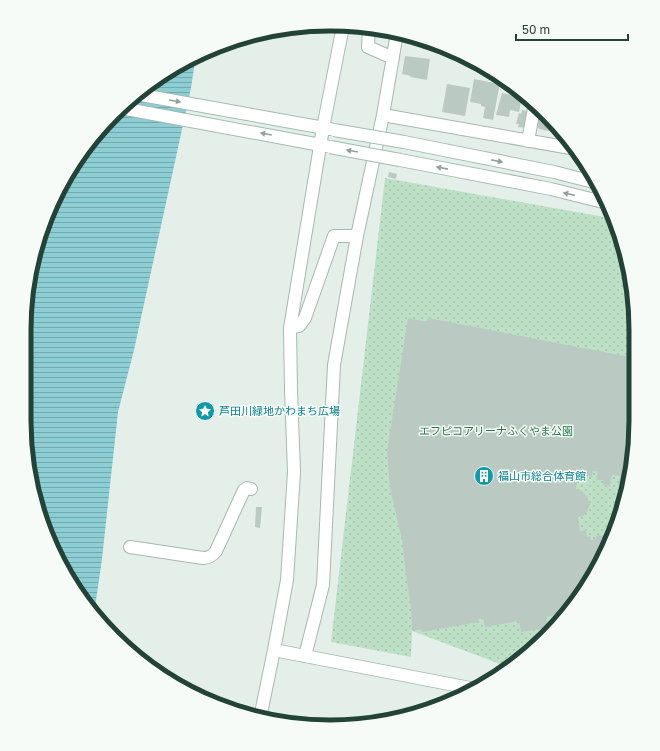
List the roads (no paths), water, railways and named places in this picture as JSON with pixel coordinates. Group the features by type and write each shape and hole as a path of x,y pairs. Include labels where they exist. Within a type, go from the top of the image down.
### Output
{"street":[{"path":"261,712 287,580 294,472 290,328 328,129 342,32"},
{"path":"369,34 368,47 393,58"},
{"path":"305,656 323,585 334,365 357,236 384,115 396,39"},
{"path":"145,96 404,142 554,172 589,181"},
{"path":"129,109 304,141 551,189 599,200"},
{"path":"528,141 533,111"},
{"path":"384,115 567,147"},
{"path":"290,328 299,326 305,318 334,236 357,236"},
{"path":"130,547 208,558 216,551 244,490 247,488 251,489"},
{"path":"274,650 466,687"}],"water":[{"path":"195,64 191,88 134,350 118,412 102,559 95,606 81,587 62,553 47,517 37,479 31,421 31,330 37,272 47,234 62,198 71,180 93,148 105,133 133,105 164,81"}],"place":[{"name":"芦田川緑地かわまち広場","path":"205,411"},
{"name":"福山市総合体育館","path":"484,476"}],"park label":[{"name":"エフピコアリーナふくやま公園","path":"496,431"}]}
